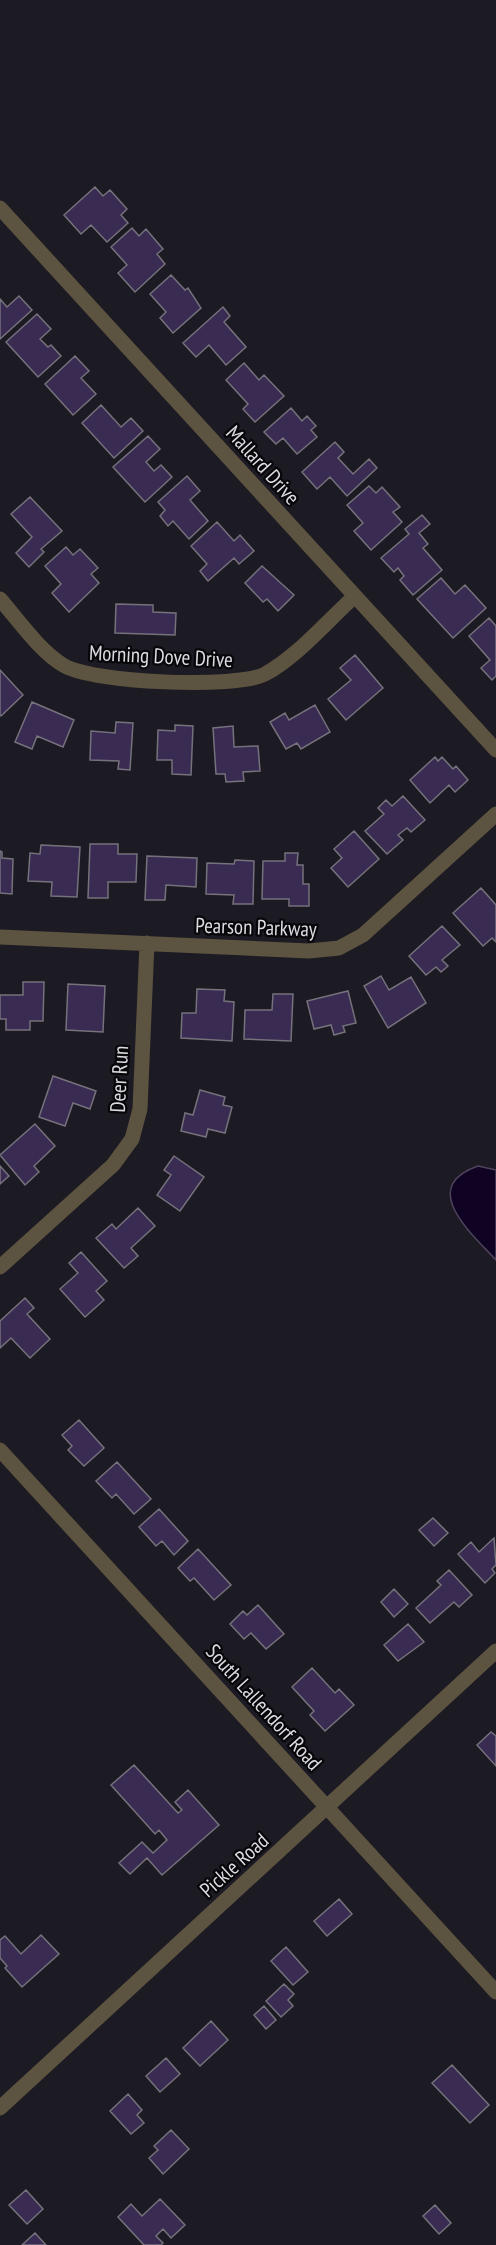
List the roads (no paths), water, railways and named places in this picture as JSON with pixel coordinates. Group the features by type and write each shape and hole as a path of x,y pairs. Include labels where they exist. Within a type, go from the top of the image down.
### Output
{"street":[{"name":"Mallard Drive","path":"0,208 496,750"},
{"name":"Morning Dove Drive","path":"0,600 52,656 73,670 102,677 228,683 255,678 279,665 355,596"},
{"name":"Pearson Parkway","path":"0,937 320,951 347,945 371,929 496,814"},
{"name":"Deer Run","path":"0,1267 112,1165 132,1139 140,1109 147,943"},
{"name":"South Lallendorf Road","path":"0,1450 496,1992"},
{"name":"Pickle Road","path":"0,2108 496,1651"}]}
